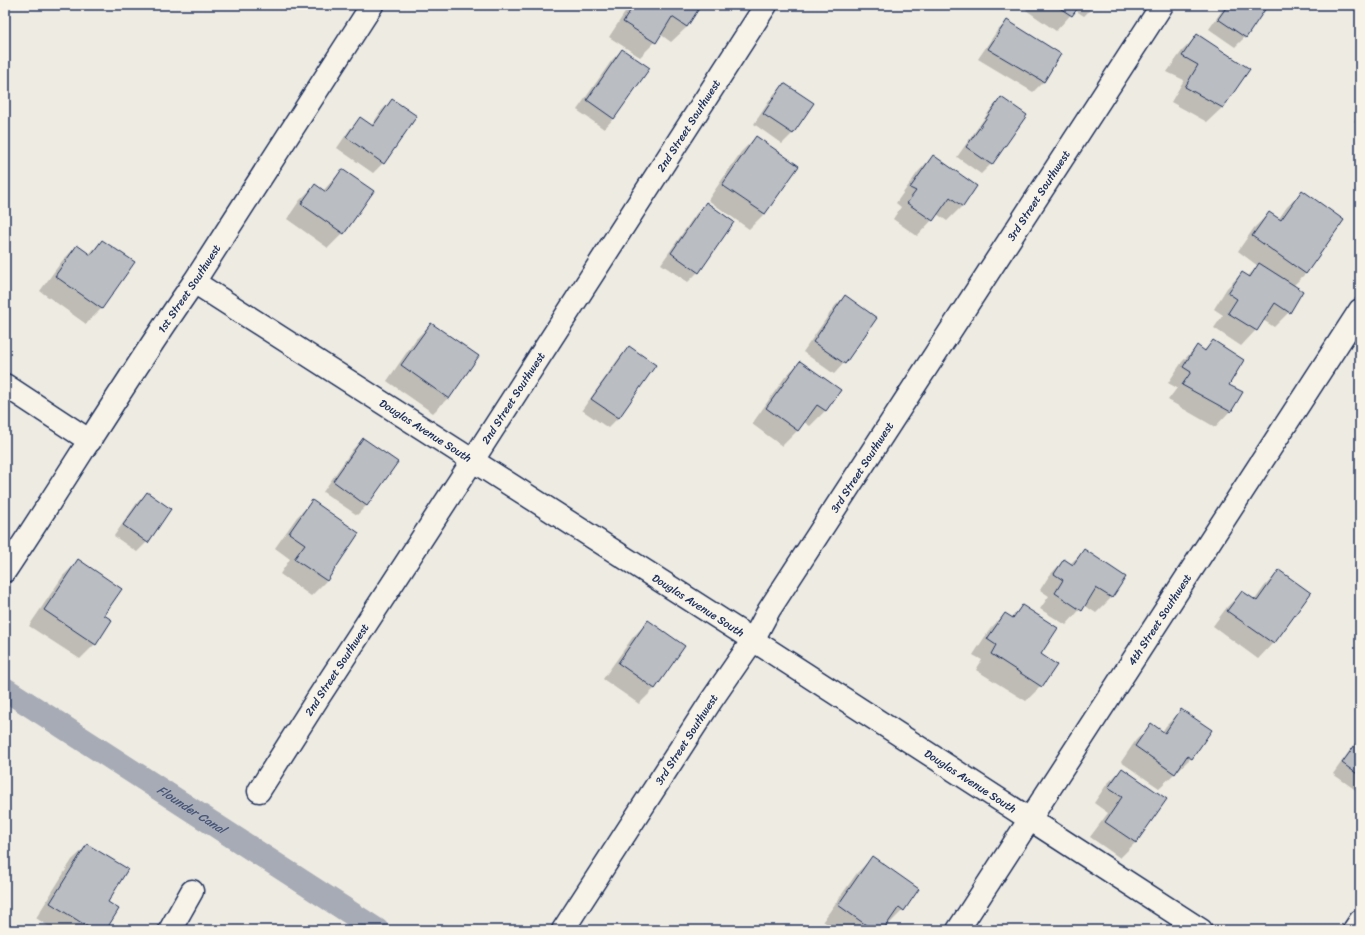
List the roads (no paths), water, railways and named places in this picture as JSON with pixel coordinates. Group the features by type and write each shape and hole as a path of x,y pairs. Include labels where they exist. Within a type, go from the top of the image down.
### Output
{"street":[{"name":"1st Street Southwest","path":"5,571 170,315 194,282 372,5"},
{"name":"2nd Street Southwest","path":"259,791 766,5"},
{"name":"3rd Street Southwest","path":"563,930 711,701 753,640 774,603 1162,5"},
{"name":"Douglas Avenue South","path":"194,282 753,640 1201,930"},
{"name":"4th Street Southwest","path":"958,930 1360,310"},
{"path":"5,385 90,440"},
{"path":"170,930 192,891"},
{"path":"1354,930 1360,920"}],"waterway":[{"name":"Flounder Canal","path":"5,689 377,930"}]}
